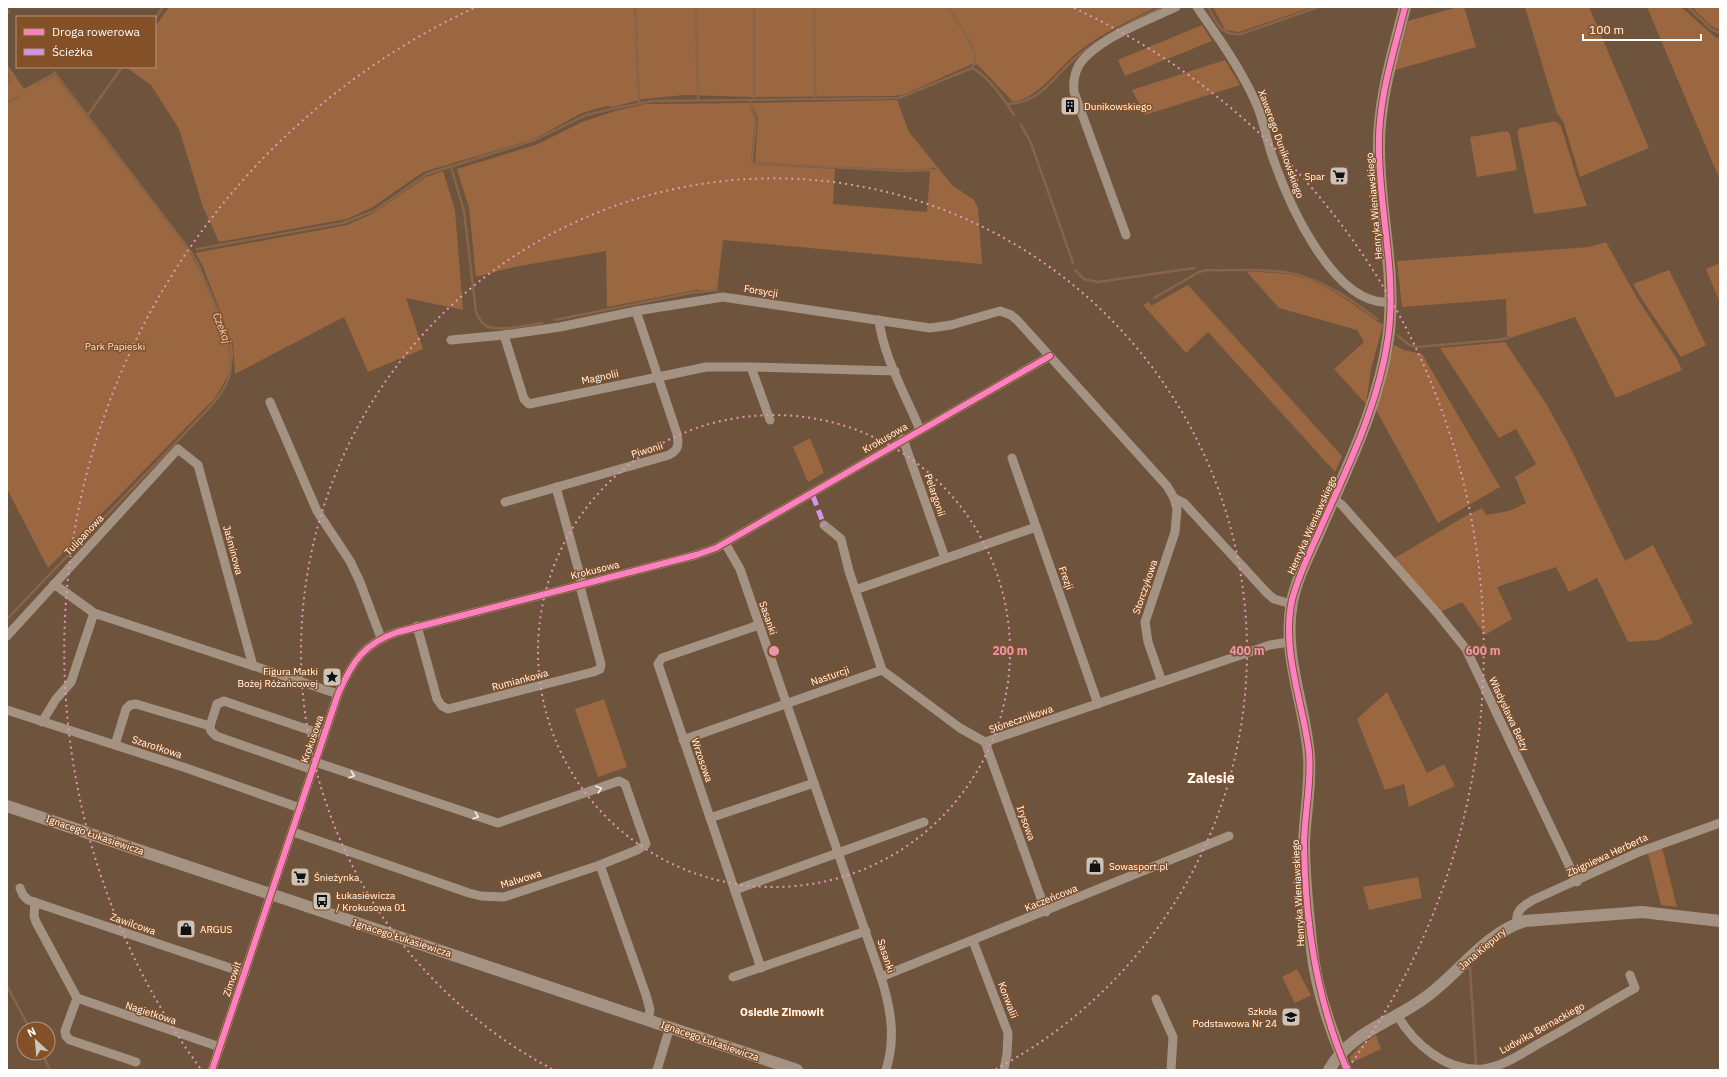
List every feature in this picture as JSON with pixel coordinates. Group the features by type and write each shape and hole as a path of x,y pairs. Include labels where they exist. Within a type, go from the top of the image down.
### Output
{"street":[{"path":"1126,235 1074,92 1075,73 1084,58 1114,37 1176,7"},
{"name":"Xawerego Dunikowskiego","path":"1197,7 1249,89 1263,124 1276,167 1299,219 1312,242 1336,274 1354,291 1371,301 1390,302"},
{"name":"Henryka Wieniawskiego","path":"1341,1054 1326,1011 1312,955 1304,845 1310,780 1309,754 1289,642 1291,604 1306,560 1360,442 1375,396 1388,339 1390,266 1380,175 1379,132 1383,97 1405,7"},
{"name":"Forsycji","path":"451,340 504,335 560,327 636,311 709,298 728,297 930,328 951,325 991,312 1006,312 1017,320 1050,356"},
{"name":"Piwonii","path":"505,502 669,455 677,451 679,445 677,434 636,311"},
{"path":"879,320 882,337 920,430"},
{"name":"Magnolii","path":"504,335 524,399 529,404 706,368 751,367 895,371"},
{"name":"Krokusowa","path":"271,894 338,694 358,656 381,638 417,626 696,555 725,543 1050,356"},
{"name":"Storczykowa","path":"1050,356 1146,460 1167,486 1174,498 1177,518 1175,532 1144,622 1145,634 1162,682"},
{"path":"751,367 770,420"},
{"path":"270,402 317,511 350,561 360,582 381,638"},
{"name":"Pelargonii","path":"904,439 945,558"},
{"name":"Tulipanowa","path":"7,636 178,449"},
{"name":"Jaśminowa","path":"178,449 198,464 253,666"},
{"name":"Frezji","path":"1012,458 1098,704"},
{"path":"556,487 581,584"},
{"name":"Storczykowa","path":"1174,498 1184,503 1267,593 1274,599 1291,604"},
{"name":"Władysława Bełzy","path":"1334,499 1342,504 1438,614 1466,649 1577,882"},
{"path":"824,525 841,539 855,590 882,670"},
{"path":"855,590 1036,527"},
{"name":"Sasanki","path":"725,543 740,569 839,852 887,995 892,1031 891,1051 886,1070"},
{"path":"54,584 94,613 338,694"},
{"name":"Rumiankowa","path":"417,626 437,699 444,708 452,709 600,669 581,584"},
{"path":"42,722 56,699 71,682 94,613"},
{"name":"Wrzosowa","path":"759,626 662,658 658,662 658,666 761,968"},
{"name":"Słonecznikowa","path":"882,670 887,676 960,728 985,742 1270,644 1289,642"},
{"name":"Nasturcji","path":"786,704 882,670"},
{"name":"Krokusowa","path":"324,735 224,701 217,704 210,726 211,732 216,736 498,823 619,781 622,782 625,784 646,844 637,850 600,865"},
{"name":"Krokusowa","path":"115,745 126,709 133,704 210,726"},
{"path":"683,740 786,704"},
{"name":"Szarotkowa","path":"7,710 300,808"},
{"name":"Irysowa","path":"985,742 1046,912"},
{"path":"710,818 814,783"},
{"name":"Ignacego Łukasiewicza","path":"7,806 798,1070"},
{"path":"735,890 924,822"},
{"name":"Zbigniewa Herberta","path":"1517,923 1516,917 1519,911 1526,904 1577,882 1639,852 1720,823"},
{"name":"Malwowa","path":"293,832 469,893 492,897 517,894 600,865"},
{"name":"Kaczeńcowa","path":"881,978 1046,912 1229,836"},
{"path":"600,865 646,995 650,1010 648,1020"},
{"name":"Zawilcowa","path":"20,888 25,898 245,973"},
{"name":"Zimowit","path":"212,1070 271,894"},
{"path":"36,902 34,916 36,922 77,998 65,1031 66,1036 70,1040 136,1062"},
{"name":"Jana Kiepury","path":"1341,1054 1357,1038 1426,998 1494,937 1517,923 1525,921 1642,912 1720,921"},
{"path":"733,977 866,931"},
{"name":"Konwalii","path":"973,941 1008,1033 1007,1054 1004,1070"},
{"name":"Ludwika Bernackiego","path":"1397,1015 1416,1042 1428,1051 1451,1064 1472,1069 1484,1069 1503,1063 1635,988 1630,975"},
{"name":"Nagietkowa","path":"77,998 220,1047"},
{"path":"1156,999 1173,1037 1171,1070"},
{"path":"657,1070 670,1027"},
{"path":"1329,1070 1341,1054"},
{"path":"1341,1054 1347,1070"}],"green space":[{"path":"169,7 1156,7 1100,37 1073,56 1050,80 1033,94 1024,99 1013,102 978,65 972,64 905,94 895,96 753,97 685,95 643,99 613,107 607,106 582,113 534,139 423,172 373,207 347,219 219,242 203,207 179,129 151,85 127,68 156,68 156,26"},
{"path":"1213,7 1312,7 1239,32 1225,30"},
{"path":"1458,7 1464,7 1476,47 1395,70 1408,21"},
{"path":"1525,7 1589,7 1649,148 1580,177 1563,121 1557,113"},
{"path":"1647,7 1681,7 1715,37 1720,39 1720,180"},
{"path":"1692,7 1720,7 1720,30 1711,26"},
{"path":"1202,25 1212,41 1125,76 1118,60"},
{"path":"1225,60 1240,85 1145,115 1132,90"},
{"name":"Park Papieski","path":"7,64 24,89 53,73 186,246 221,315 233,352 230,371 214,399 48,568 7,489"},
{"path":"897,100 909,132 952,185 974,200 978,208 982,264 723,240 717,290 696,290 607,307 606,251 514,267 476,277 469,208 457,169 538,144 582,122 615,111 646,104 749,103 755,120 751,162 753,164 835,169 833,204 927,212 930,171 937,170 935,168 914,170 755,163 758,118 751,103"},
{"path":"1555,121 1561,126 1587,206 1534,214 1517,132 1520,128"},
{"path":"1507,131 1510,134 1517,170 1477,177 1470,137"},
{"path":"443,171 455,210 463,310 406,298 423,349 368,372 344,317 235,374 233,345 202,264 195,253 347,225 374,213 426,177"},
{"path":"1606,242 1637,298 1677,359 1682,370 1616,398 1575,317 1510,338 1507,335 1506,299 1402,307 1397,261 1589,247"},
{"path":"1720,263 1720,303 1706,269"},
{"path":"1669,270 1706,345 1681,357 1633,284"},
{"path":"1246,271 1287,274 1305,278 1329,289 1383,325 1371,369 1366,404 1334,369 1364,342 1357,330 1279,308"},
{"path":"1188,285 1342,456 1335,472 1208,332 1186,353 1143,305 1149,302 1151,306"},
{"path":"1505,342 1547,405 1570,447 1625,561 1653,545 1693,623 1658,640 1628,642 1597,578 1569,592 1556,567 1497,587 1512,619 1485,635 1462,602 1440,612 1393,559 1482,508 1486,515 1509,511 1526,503 1515,477 1536,464 1516,429 1499,438 1440,348"},
{"path":"1394,345 1404,350 1422,354 1500,487 1438,523 1375,408"},
{"path":"810,438 824,473 808,482 793,447"},
{"path":"1387,692 1427,773 1444,764 1455,786 1409,807 1404,784 1385,790 1357,719"},
{"path":"604,699 627,767 598,777 575,709"},
{"path":"1662,847 1677,907 1661,905 1648,853"},
{"path":"1418,877 1422,898 1369,910 1363,887"},
{"path":"1297,969 1311,995 1295,1003 1282,977"},
{"path":"1376,1035 1381,1049 1351,1063 1350,1057 1360,1046"}],"waterway":[{"path":"156,18 163,7"},
{"path":"635,7 639,103"},
{"path":"696,7 698,100"},
{"path":"754,7 754,100"},
{"path":"814,7 815,99"},
{"path":"949,7 972,45 975,61 972,68"},
{"path":"1008,104 1021,102 1032,98 1050,84 1074,59 1084,51 1122,27 1161,7"},
{"path":"1208,7 1220,27 1224,31 1234,34 1241,34 1318,7"},
{"path":"1688,7 1711,29 1720,33"},
{"path":"88,115 121,68"},
{"path":"197,249 343,223 374,211 427,174 535,140 586,115 652,101 899,98 972,68 978,71 990,82 1014,115"},
{"path":"7,71 11,80 7,86"},
{"name":"Czekaj","path":"7,619 209,408 224,388 231,368 227,338 222,322 198,264 191,252 54,72"},
{"path":"37,85 56,74"},
{"path":"7,103 19,96"},
{"path":"749,100 756,121 752,163 903,171 935,170"},
{"path":"1021,125 1031,143 1073,263"},
{"path":"451,167 464,211 476,312 478,317 485,325 497,328 512,328 542,323"},
{"path":"1075,270 1084,279 1098,282 1194,268"},
{"path":"1154,298 1199,272 1207,270 1280,271 1302,276 1325,285 1377,319"},
{"path":"555,320 690,293 717,290"},
{"path":"1397,335 1409,345 1416,347 1508,338"},
{"path":"1470,968 1476,1065"},
{"name":"Czekaj","path":"7,986 26,1021"},
{"name":"Czekaj","path":"46,1061 50,1070"}],"marked path":[{"path":"813,496 824,525"}],"cycle path":[{"path":"1347,1070 1327,1016 1314,960 1310,931 1304,845 1310,764 1306,733 1291,657 1289,619 1294,591 1300,575 1350,462 1369,414 1377,389 1388,338 1391,292 1380,176 1379,134 1383,97 1405,7"},
{"path":"212,1070 338,694 348,672 360,655 368,648 376,642 398,632 696,555 716,548 1050,356"}],"place":[{"name":"Dunikowskiego","path":"1070,106"},
{"name":"Spar","path":"1339,176"},
{"name":"Figura Matki Bożej Różańcowej","path":"332,677"},
{"name":"Sowasport.pl","path":"1095,866"},
{"name":"Śnieżynka","path":"300,877"},
{"name":"Łukasiewicza / Krokusowa 01","path":"322,901"},
{"name":"ARGUS","path":"186,929"},
{"name":"Szkoła Podstawowa Nr 24","path":"1291,1017"}],"district":[{"name":"Zalesie","path":"1211,778"},
{"name":"Osiedle Zimowit","path":"782,1012"}]}
